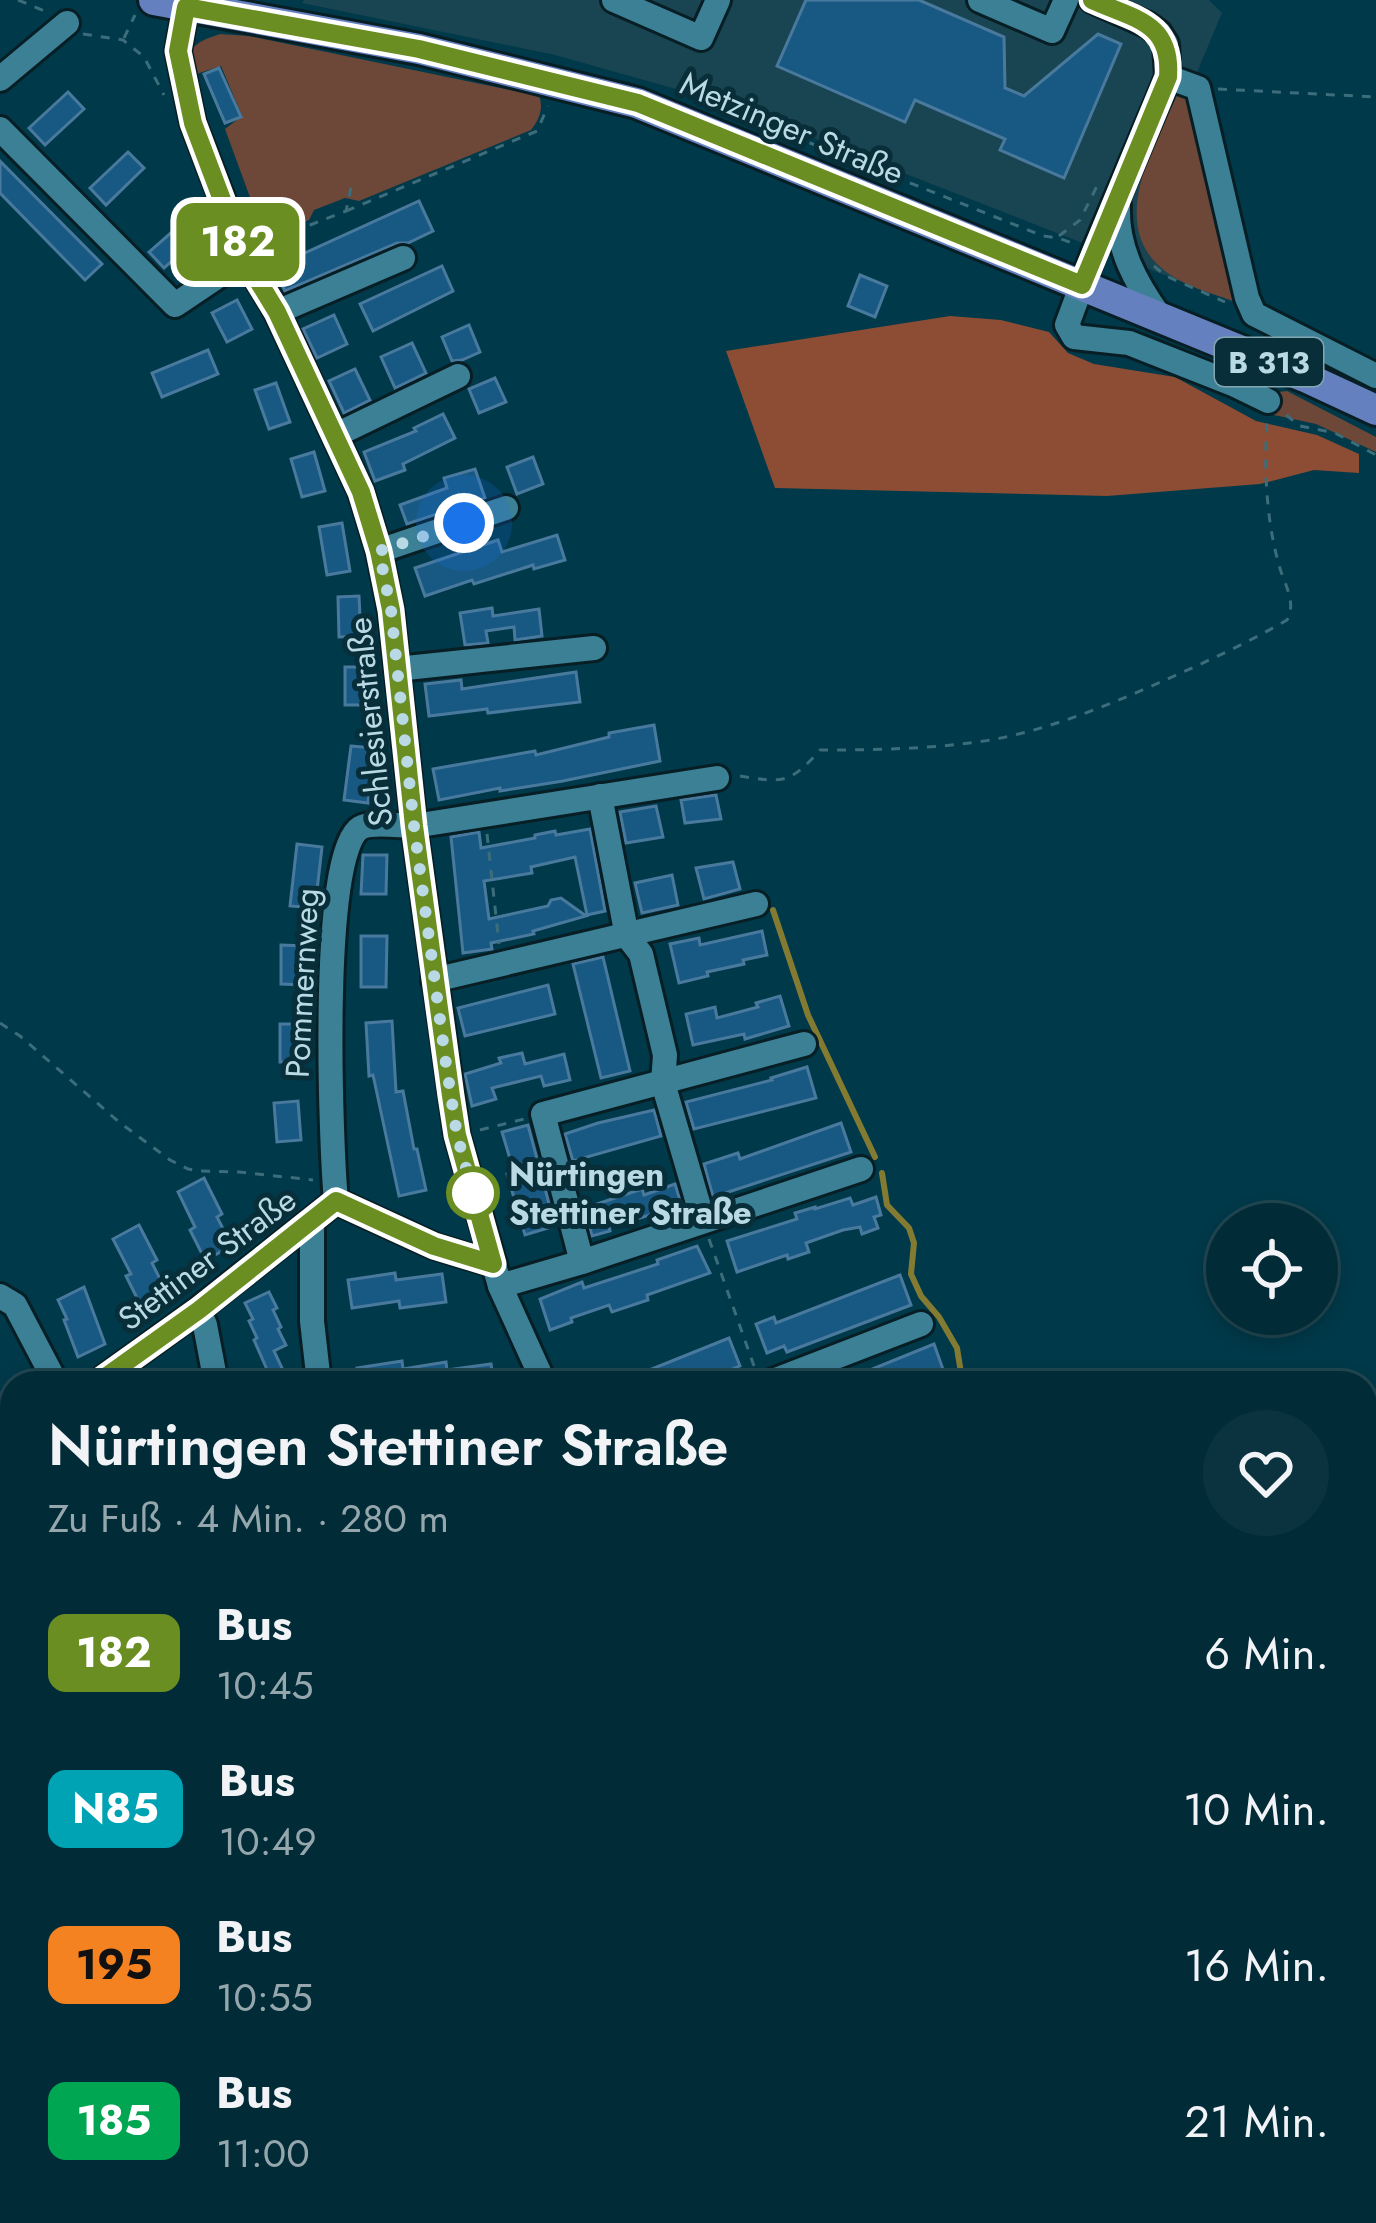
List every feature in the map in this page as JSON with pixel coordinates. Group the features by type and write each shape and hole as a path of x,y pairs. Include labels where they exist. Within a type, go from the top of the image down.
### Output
{"main road":[{"name":"Metzinger Straße","path":"145,7 186,7 419,49 638,103 1376,410"}],"street":[{"path":"614,0 701,38 718,0"},
{"path":"980,0 1052,31 1066,0"},
{"path":"1092,0 1148,25 1166,44 1168,77 1108,189 1067,326 1074,337 1129,343 1268,401"},
{"path":"1148,25 1158,0"},
{"name":"Schlesierstraße","path":"186,7 178,51 193,123 244,258 277,312 335,435 361,492 379,551 391,610 414,826 457,1135 496,1275 539,1371"},
{"path":"0,79 67,23"},
{"path":"1168,77 1198,88 1254,314 1376,376"},
{"path":"0,129 175,304 244,258"},
{"path":"1108,189 1137,284 1160,317"},
{"path":"277,312 403,258"},
{"path":"335,435 458,376"},
{"path":"379,551 506,508"},
{"path":"397,669 594,648"},
{"path":"414,826 717,778"},
{"path":"599,796 627,936 641,954 665,1055 663,1083 704,1220"},
{"name":"Pommernweg","path":"336,1201 329,1020 342,867 355,832 363,826 414,826"},
{"path":"434,980 756,904"},
{"path":"582,1262 543,1114 804,1044"},
{"path":"496,1275 582,1262 862,1169"},
{"name":"Stettiner Straße","path":"130,1371 336,1201 496,1275"},
{"path":"312,1221 312,1321 318,1371"},
{"path":"0,1296 15,1305 50,1371"},
{"path":"199,1310 214,1371"},
{"path":"788,1371 921,1324"}],"path":[{"path":"18,0 49,12 81,33 123,40 144,57 164,96"},
{"path":"123,40 145,7"},
{"path":"244,258 272,241 537,131 554,81"},
{"path":"1198,88 1376,97"},
{"path":"346,211 352,183"},
{"path":"1058,238 1108,189"},
{"path":"1127,259 1141,255 1166,276 1254,314"},
{"path":"1268,401 1300,426 1335,433 1376,455"},
{"path":"717,778 785,781 820,750 906,748 1013,735 1091,712 1251,641 1287,620 1292,605 1276,554 1267,501 1268,401"},
{"path":"485,814 501,965"},
{"path":"0,1023 170,1160 201,1172 314,1180 336,1201"},
{"path":"457,1135 543,1114"},
{"path":"704,1220 760,1371"}],"shaded area":[{"path":"1209,0 1222,13 1193,82 1241,305 722,102 555,55 302,3"},
{"path":"220,34 539,96 540,114 531,130 359,201 345,198 314,210 309,220 271,227 259,222 225,129 242,116 221,66 187,77 193,48"},
{"path":"1180,89 1190,89 1244,305 1173,277 1147,252 1138,230 1141,182"},
{"path":"950,316 1001,320 1049,332 1068,353 1094,364 1175,377 1256,421 1317,435 1359,454 1359,473 1314,470 1260,484 1107,496 775,488 726,351"},
{"path":"1287,391 1376,437 1376,452 1316,424 1274,415 1271,401 1278,392"}],"building":[{"path":"806,0 919,0 1004,37 1005,88 1024,96 1098,34 1121,44 1064,178 1000,150 1005,139 915,100 905,122 777,66"},
{"path":"219,68 241,117 225,123 204,74"},
{"path":"68,92 84,109 45,145 29,128"},
{"path":"128,152 144,168 106,205 90,188"},
{"path":"0,161 102,264 85,280 0,193"},
{"path":"419,201 433,231 285,291 274,267"},
{"path":"189,217 203,234 164,268 149,252"},
{"path":"442,266 453,291 373,331 360,304"},
{"path":"860,275 887,286 875,317 848,306"},
{"path":"237,300 252,329 227,342 212,313"},
{"path":"334,315 347,344 317,358 303,329"},
{"path":"469,325 480,352 452,361 442,337"},
{"path":"412,343 426,373 395,388 381,357"},
{"path":"208,350 218,374 162,397 152,373"},
{"path":"355,369 370,400 344,413 329,381"},
{"path":"495,378 506,402 479,413 469,389"},
{"path":"276,383 290,422 269,429 255,390"},
{"path":"443,414 455,438 403,464 405,470 375,481 364,452 416,431 414,428"},
{"path":"314,452 325,491 302,497 291,459"},
{"path":"533,457 543,484 517,494 507,467"},
{"path":"475,469 485,498 407,524 400,505 447,488 444,478"},
{"path":"342,523 350,571 327,575 319,527"},
{"path":"557,535 565,560 474,584 472,580 425,596 415,568 498,540 502,552"},
{"path":"359,596 361,636 339,637 338,597"},
{"path":"492,608 493,616 539,609 542,636 515,640 514,627 486,631 488,643 465,645 460,613"},
{"path":"345,667 370,667 370,705 345,705"},
{"path":"576,672 580,702 429,716 425,684 461,680 462,689"},
{"path":"654,725 660,761 439,800 433,769 535,751 536,755"},
{"path":"351,746 375,748 368,803 344,800"},
{"path":"716,795 721,819 685,823 681,800"},
{"path":"656,806 663,837 626,843 620,812"},
{"path":"590,829 605,911 587,915 575,857 531,867 532,873 484,881 489,919 548,906 561,898 586,916 491,943 492,949 463,953 451,837 479,832 481,848 555,831 556,835"},
{"path":"297,844 322,847 315,908 290,906"},
{"path":"363,855 387,855 386,894 361,894"},
{"path":"733,862 740,889 704,899 696,868"},
{"path":"672,875 678,905 642,913 635,883"},
{"path":"762,931 767,955 679,983 670,944 699,938 700,945"},
{"path":"361,936 387,936 386,987 361,987"},
{"path":"281,945 305,946 304,985 281,984"},
{"path":"603,957 630,1071 601,1078 573,964"},
{"path":"548,985 555,1014 465,1036 458,1008"},
{"path":"780,996 789,1026 745,1039 744,1034 693,1045 686,1014 715,1007 717,1018"},
{"path":"392,1021 396,1092 403,1091 426,1190 399,1196 373,1075 369,1076 366,1023"},
{"path":"280,1024 304,1024 303,1062 280,1062"},
{"path":"522,1053 525,1064 564,1054 570,1080 544,1086 541,1076 492,1088 496,1099 472,1106 465,1074"},
{"path":"807,1067 816,1098 694,1129 686,1102"},
{"path":"298,1101 301,1140 277,1142 274,1103"},
{"path":"654,1110 661,1136 573,1161 565,1134"},
{"path":"841,1123 851,1152 713,1197 704,1164 738,1153 740,1159"},
{"path":"528,1125 555,1226 525,1235 507,1174 514,1172 502,1132"},
{"path":"204,1178 232,1246 205,1260 178,1192"},
{"path":"675,1184 683,1210 662,1217 660,1212 592,1236 585,1208 642,1189 644,1195"},
{"path":"876,1197 881,1215 874,1217 878,1228 862,1234 860,1227 843,1230 806,1243 809,1252 737,1272 727,1241 797,1219 795,1213 815,1207 850,1198 853,1205"},
{"path":"139,1225 170,1299 144,1312 113,1239"},
{"path":"697,1246 710,1273 647,1295 648,1300 612,1312 609,1305 550,1330 540,1299 582,1282 584,1288 658,1264 657,1260"},
{"path":"395,1273 396,1280 442,1274 446,1302 400,1308 399,1301 352,1308 348,1280"},
{"path":"900,1275 911,1305 787,1352 784,1346 767,1353 756,1324 774,1317 776,1323"},
{"path":"84,1287 105,1344 78,1357 58,1300"},
{"path":"269,1292 286,1345 274,1351 283,1371 268,1371 245,1303"},
{"path":"729,1338 740,1366 728,1371 647,1371"},
{"path":"934,1344 944,1371 868,1371"},
{"path":"402,1361 403,1369 446,1362 447,1370 491,1364 492,1371 358,1371"}],"waterway":[{"path":"773,910 808,1015 875,1157"},
{"path":"882,1173 887,1205 909,1228 914,1243 911,1274 957,1348 961,1371"}],"bus line":[{"name":"182","path":"114,1371 336,1201 434,1246 493,1264 457,1135 414,826 391,610 379,551 361,492 335,435 277,312 244,258 193,123 178,51 186,7 419,49 638,103 1082,285 1168,77 1169,59 1159,33 1092,0"}],"place":[{"name":"Nürtingen Stettiner Straße","path":"473,1193"}],"route":[{"path":"464,523 379,551 391,610 445,1057 457,1135 473,1193"}]}
